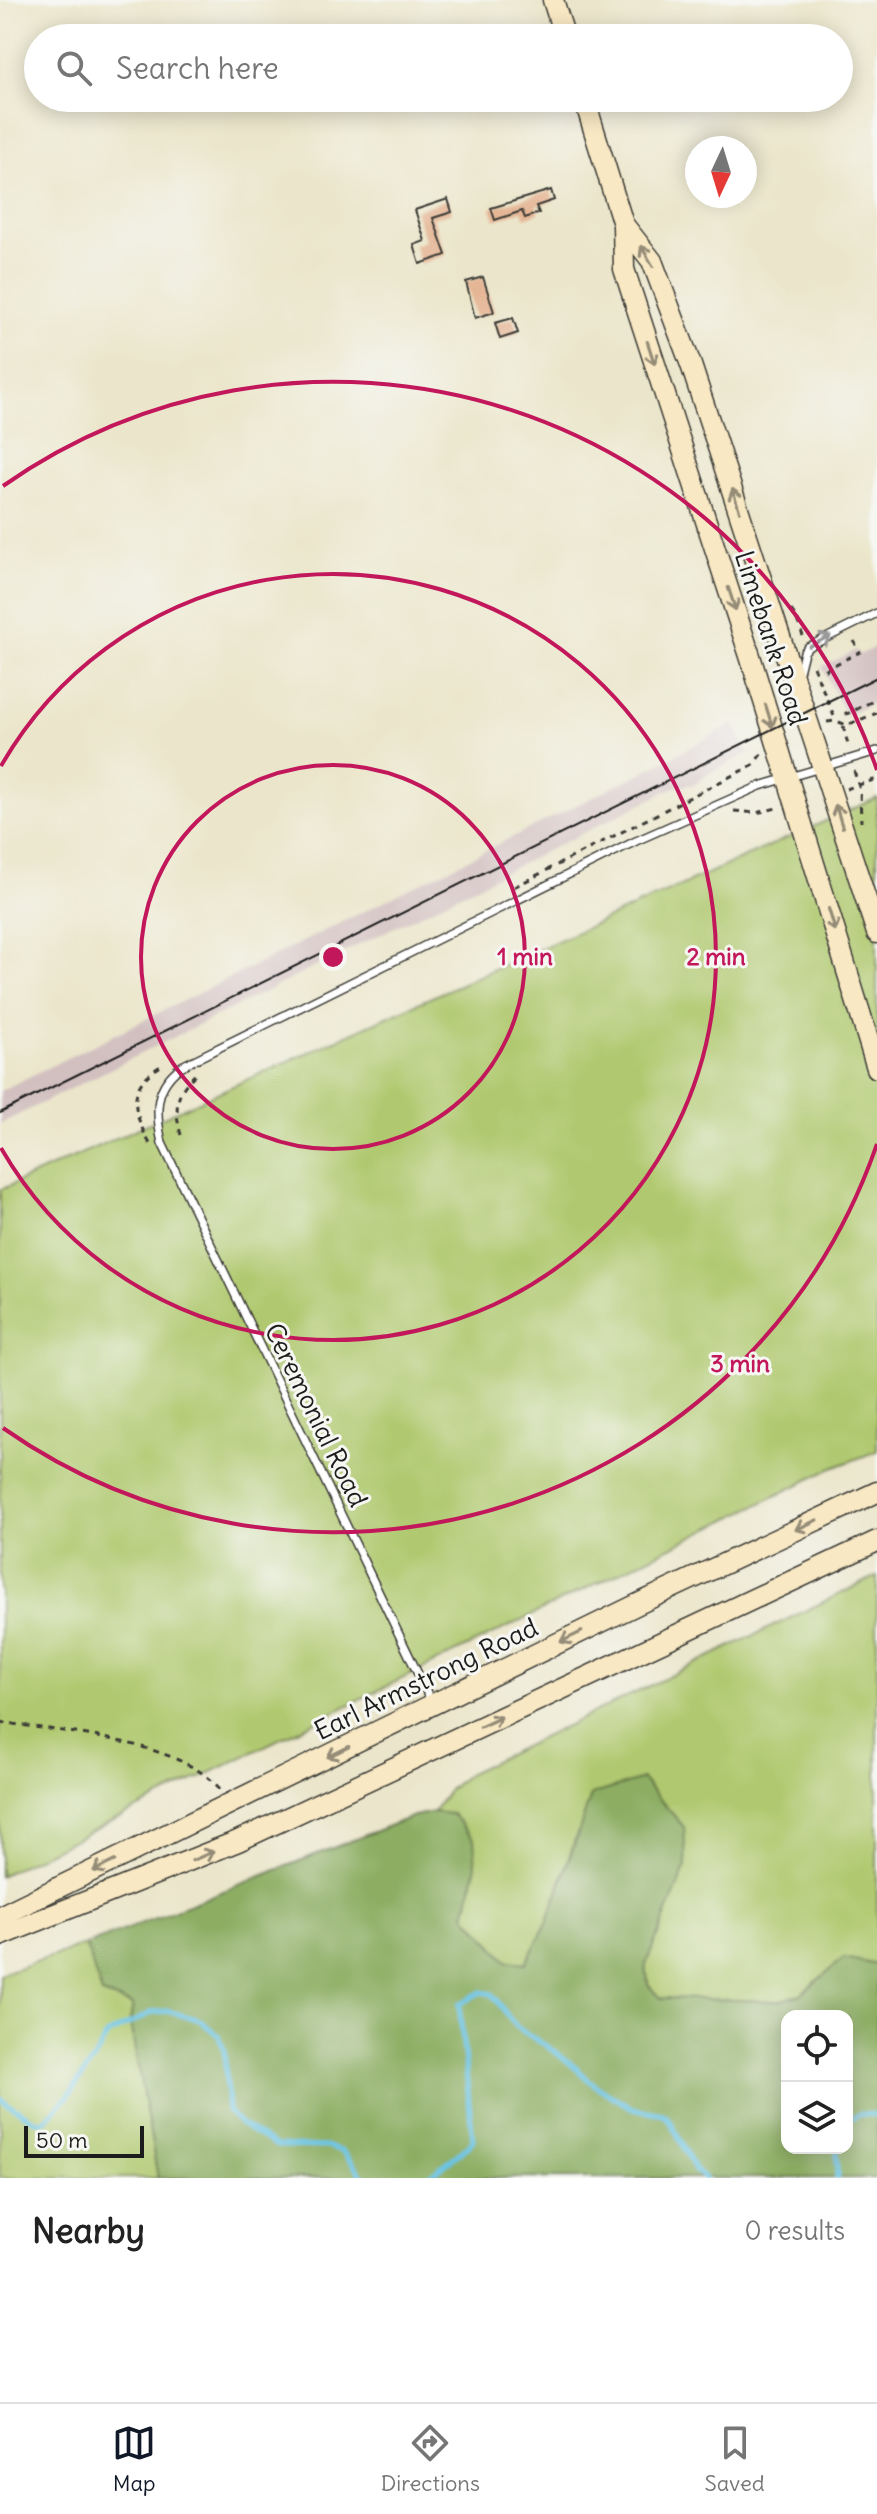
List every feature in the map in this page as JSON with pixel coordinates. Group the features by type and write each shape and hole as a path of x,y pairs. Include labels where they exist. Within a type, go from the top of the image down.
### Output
{"main road":[{"path":"553,0 561,24"},
{"name":"Limebank Road","path":"588,112 623,224 624,269 788,776 877,1068"},
{"name":"Limebank Road","path":"623,224 652,261 669,306 877,933"},
{"name":"Earl Armstrong Road","path":"0,1916 638,1604 877,1492"},
{"path":"0,1936 238,1841 877,1541"}],"lane":[{"path":"799,694 799,669 807,648 877,613"},
{"path":"788,776 877,751"},
{"name":"Ceremonial Road","path":"433,1705 162,1143 157,1120 159,1095 170,1074 182,1066 636,841 788,776"}],"path":[{"path":"827,671 860,652 854,641"},
{"path":"807,648 836,721"},
{"path":"845,712 847,714 877,699"},
{"path":"843,726 877,713"},
{"path":"830,720 843,726 845,732"},
{"path":"842,791 877,779"},
{"path":"734,811 756,813 785,807"},
{"path":"181,1135 175,1115 179,1094 185,1084 205,1068"},
{"path":"0,1722 129,1744 188,1763 211,1778 232,1804"}],"shaded area":[{"path":"877,646 877,701 846,716 822,667 856,650 859,655"},
{"path":"733,724 749,753 695,784 675,787 0,1124 0,1091 657,765"}],"green space":[{"path":"877,798 877,1451 830,1469 0,1876 0,1190"},
{"path":"877,1576 877,1965 844,1958 801,1994 780,2002 661,1998 648,1984 646,1964 686,1866 577,1833 548,1921 526,1963 507,1961 465,1915 476,1868 433,1812 449,1790 467,1774"},
{"path":"642,1779 684,1827 686,1866 646,1964 648,1984 661,1998 780,2001 801,1994 844,1958 877,1965 877,2178 158,2178 130,2021 133,2005 102,1994 86,1945 414,1816 433,1812 452,1814 474,1839 476,1868 465,1915 507,1961 526,1963 548,1921 591,1795"},
{"path":"86,1945 102,1994 133,2005 130,2022 158,2178 0,2178 0,1974"}],"building":[{"path":"551,190 554,200 536,206 539,213 525,218 522,211 495,220 491,208"},
{"path":"448,199 452,212 433,218 446,255 420,264 414,245 425,241 415,210"},
{"path":"483,277 494,312 475,318 466,282"},
{"path":"513,318 518,333 500,339 495,323"}],"waterway":[{"path":"426,2178 473,2140 459,2004 481,1992 492,1994 515,2026 563,2057 596,2086 632,2108 663,2114 670,2120 695,2170 705,2178"},
{"path":"0,2099 36,2121 43,2122 66,2099 107,2035 153,2012 167,2011 200,2020 219,2036 224,2050 228,2111 240,2124 277,2146 328,2147 342,2151 365,2178"},
{"path":"853,2117 860,2114 877,2115"},
{"path":"837,2154 837,2178"}],"tram line":[{"path":"0,1113 877,677"}]}
